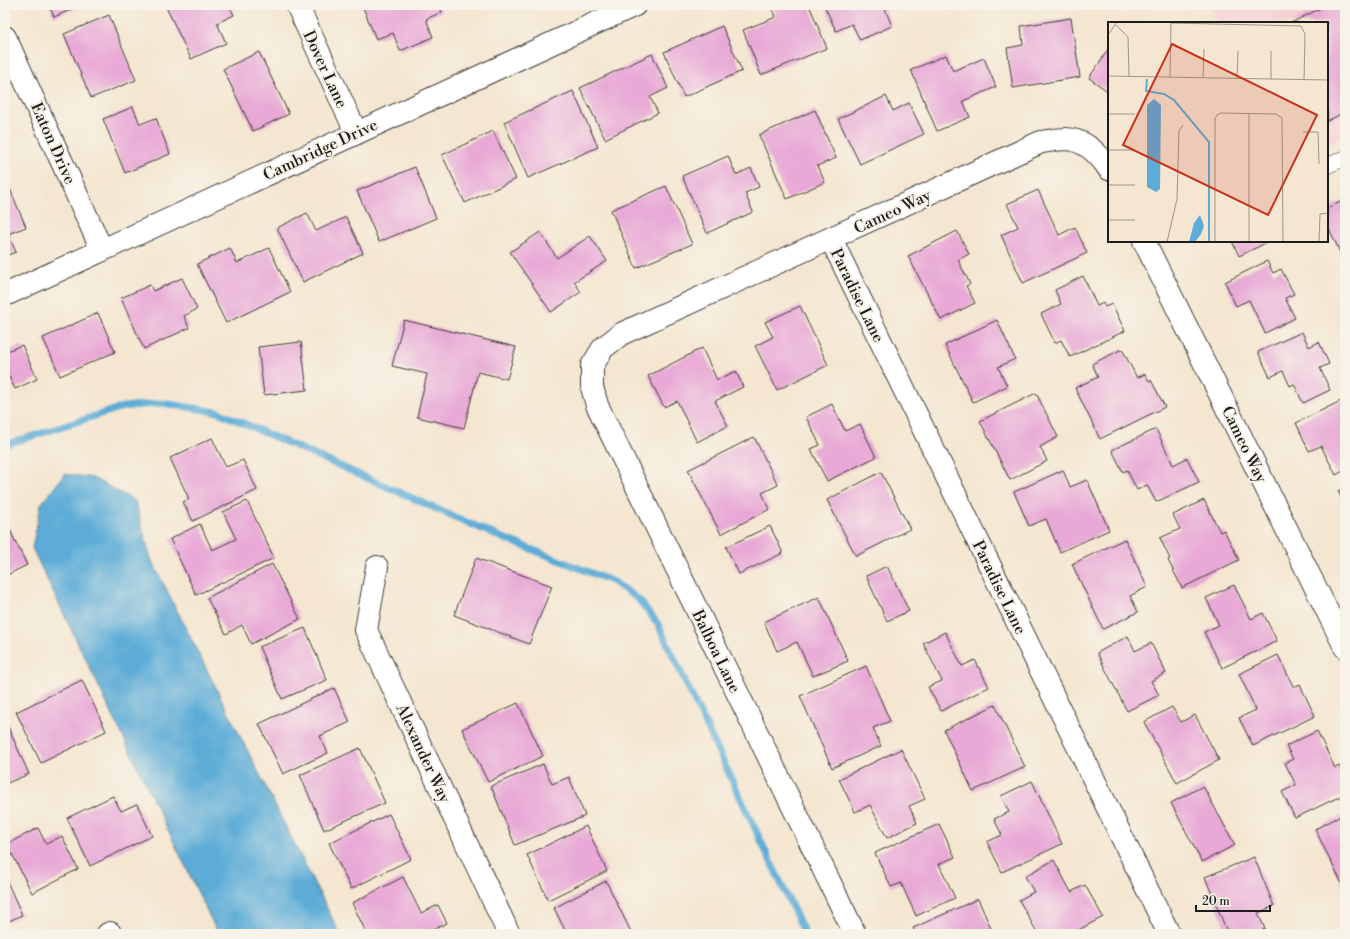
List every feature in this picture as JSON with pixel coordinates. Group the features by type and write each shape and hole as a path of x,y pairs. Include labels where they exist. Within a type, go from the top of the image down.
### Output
{"street":[{"name":"Dover Lane","path":"297,5 356,132"},
{"name":"Cambridge Drive","path":"5,295 356,132 612,10 635,5"},
{"name":"Eaton Drive","path":"5,37 102,250"},
{"name":"Cameo Way","path":"592,366 603,348 621,334 1041,142 1067,139 1085,144 1099,155 1108,168"},
{"name":"Paradise Lane","path":"831,239 1169,934"},
{"name":"Cameo Way","path":"1144,242 1345,648"},
{"name":"Balboa Lane","path":"592,366 592,386 597,405 855,934"},
{"name":"Alexander Way","path":"377,567 366,630 509,934"}],"lane":[{"path":"1328,166 1345,158"}],"shaded area":[{"path":"1209,5 1345,5 1345,134 1328,144 1328,22 1218,22"}],"water":[{"path":"65,474 93,478 135,501 151,559 340,934 218,934 32,548 41,504"}],"building":[{"path":"49,5 82,5 54,17"},
{"path":"165,5 229,5 234,15 217,23 226,43 191,59"},
{"path":"362,5 439,5 442,12 426,19 433,37 400,51 393,33 376,39"},
{"path":"771,5 809,5 827,48 761,75 743,30 776,17"},
{"path":"824,5 895,5 885,9 892,26 860,40 852,24 836,31"},
{"path":"1327,5 1345,5 1345,112 1328,120 1328,22 1293,22"},
{"path":"109,15 136,80 91,98 64,34"},
{"path":"1071,18 1080,77 1013,88 1007,48 1023,45 1021,26"},
{"path":"722,26 742,71 684,97 664,52"},
{"path":"1108,50 1108,91 1089,78"},
{"path":"259,52 289,114 253,131 223,69"},
{"path":"652,54 668,88 650,97 658,113 605,139 580,88"},
{"path":"946,55 953,71 984,58 996,87 963,101 970,117 937,131 911,70"},
{"path":"573,91 598,147 528,178 504,122"},
{"path":"886,96 893,111 909,103 924,134 860,164 838,119"},
{"path":"133,107 140,124 156,118 170,154 125,173 103,119"},
{"path":"815,110 836,158 817,166 825,182 787,199 759,135"},
{"path":"493,131 516,179 465,203 442,155"},
{"path":"728,156 736,175 751,168 759,187 745,193 753,212 707,233 682,176"},
{"path":"415,167 436,218 379,242 357,191"},
{"path":"5,177 26,227 8,234 16,252 5,256"},
{"path":"666,186 692,244 636,268 611,210"},
{"path":"1038,190 1059,235 1075,227 1087,253 1023,283 1001,235 1018,227 1007,204"},
{"path":"1345,200 1345,263 1328,226 1328,208"},
{"path":"307,213 316,231 346,217 363,253 303,282 277,228"},
{"path":"957,231 969,254 958,260 970,284 966,286 975,303 941,320 908,256"},
{"path":"540,232 557,258 590,236 607,261 574,282 581,292 551,312 510,252"},
{"path":"1232,242 1268,242 1239,256"},
{"path":"230,248 237,263 269,248 290,292 226,323 197,264"},
{"path":"1267,261 1273,273 1281,269 1294,294 1285,298 1295,318 1265,333 1249,300 1236,306 1225,282"},
{"path":"1083,276 1097,306 1103,303 1105,307 1112,304 1125,331 1070,357 1061,340 1055,343 1041,314 1061,304 1055,290"},
{"path":"182,278 197,309 184,316 189,328 144,349 121,298 150,285 153,291"},
{"path":"800,306 828,365 777,390 755,346 773,337 765,322"},
{"path":"98,313 115,352 60,376 43,338"},
{"path":"404,320 516,347 507,379 478,372 464,428 417,417 427,374 392,366"},
{"path":"997,320 1015,359 998,367 1007,386 973,402 945,345"},
{"path":"1302,332 1309,347 1319,342 1329,364 1320,368 1330,390 1303,403 1294,384 1290,386 1283,371 1270,377 1258,352"},
{"path":"301,342 307,390 264,395 258,347"},
{"path":"22,345 37,379 15,389 5,368 5,352"},
{"path":"702,348 717,380 736,371 743,387 715,401 728,426 697,442 677,401 664,407 648,376"},
{"path":"1122,349 1137,378 1145,374 1149,381 1151,380 1165,407 1100,439 1075,388 1098,377 1092,364"},
{"path":"1036,393 1058,437 1040,447 1047,461 1010,480 980,421"},
{"path":"1345,399 1345,470 1336,475 1321,446 1309,451 1296,423"},
{"path":"832,404 845,431 860,424 876,457 827,481 811,449 820,445 806,417"},
{"path":"1156,429 1173,465 1187,458 1199,482 1156,502 1147,485 1137,490 1127,470 1123,472 1112,450"},
{"path":"754,437 778,485 762,493 770,509 721,534 688,470"},
{"path":"212,438 226,467 243,460 257,490 193,521 183,502 189,499 170,458"},
{"path":"1063,470 1070,487 1087,480 1109,530 1060,552 1046,519 1029,526 1014,492"},
{"path":"881,472 910,529 856,556 827,500"},
{"path":"1345,487 1345,505 1338,491"},
{"path":"1204,500 1220,532 1224,530 1239,560 1182,588 1168,560 1170,559 1160,538 1180,529 1173,515"},
{"path":"247,501 274,558 196,595 170,539 200,524 212,550 236,539 223,512"},
{"path":"5,520 27,565 5,576"},
{"path":"770,526 783,553 739,574 726,547"},
{"path":"1125,539 1147,587 1130,596 1138,612 1103,629 1072,564"},
{"path":"476,558 552,586 529,644 454,615"},
{"path":"272,564 300,619 251,644 242,625 226,634 207,598"},
{"path":"887,566 909,611 887,621 866,576"},
{"path":"1234,585 1251,619 1263,613 1277,641 1222,668 1204,632 1219,625 1206,598"},
{"path":"819,597 848,661 813,676 797,642 777,651 764,622"},
{"path":"305,628 327,680 282,699 259,647"},
{"path":"945,632 962,666 975,660 989,687 941,711 928,687 942,681 923,643"},
{"path":"1128,636 1135,651 1151,643 1166,673 1151,681 1159,695 1127,711 1097,653"},
{"path":"1278,655 1294,688 1300,685 1315,716 1253,746 1239,718 1256,710 1239,674"},
{"path":"866,666 890,721 873,728 881,746 832,768 800,696"},
{"path":"82,680 106,731 41,763 16,712"},
{"path":"334,688 350,722 320,736 328,753 283,774 259,724"},
{"path":"518,703 543,756 488,782 462,729"},
{"path":"995,705 1025,767 973,791 944,730"},
{"path":"1172,707 1181,722 1195,715 1219,760 1177,783 1144,722"},
{"path":"5,720 29,774 5,784"},
{"path":"1317,731 1335,768 1339,766 1345,777 1345,794 1295,818 1282,792 1296,785 1285,763 1293,759 1286,746"},
{"path":"360,748 385,803 324,830 300,775"},
{"path":"901,749 925,799 909,806 917,823 887,838 870,805 855,812 839,779"},
{"path":"543,764 552,784 569,777 585,816 515,845 491,786"},
{"path":"1032,781 1062,844 1002,872 987,842 1002,835 994,819 1009,812 1001,796"},
{"path":"1203,786 1235,845 1202,862 1171,803"},
{"path":"113,796 121,811 137,804 152,836 90,866 67,818"},
{"path":"389,814 411,859 351,889 329,843"},
{"path":"1345,814 1345,885 1343,886 1315,829"},
{"path":"939,824 955,857 939,864 955,898 916,916 901,883 891,887 875,853"},
{"path":"586,826 607,871 548,900 527,855"},
{"path":"38,828 46,844 62,836 78,869 32,893 7,844"},
{"path":"1254,857 1274,906 1258,913 1265,929 1253,934 1228,934 1205,877"},
{"path":"1054,860 1071,892 1085,885 1103,917 1071,934 1038,934 1019,900 1034,892 1025,876"},
{"path":"5,877 22,915 5,923"},
{"path":"403,877 421,913 438,905 447,923 425,934 367,934 352,903"},
{"path":"606,881 632,934 567,934 554,908"},
{"path":"978,899 993,933 916,934 913,928"}],"waterway":[{"path":"5,445 123,407 162,403 218,412 498,536 614,582 638,599 658,624 805,934"}]}
